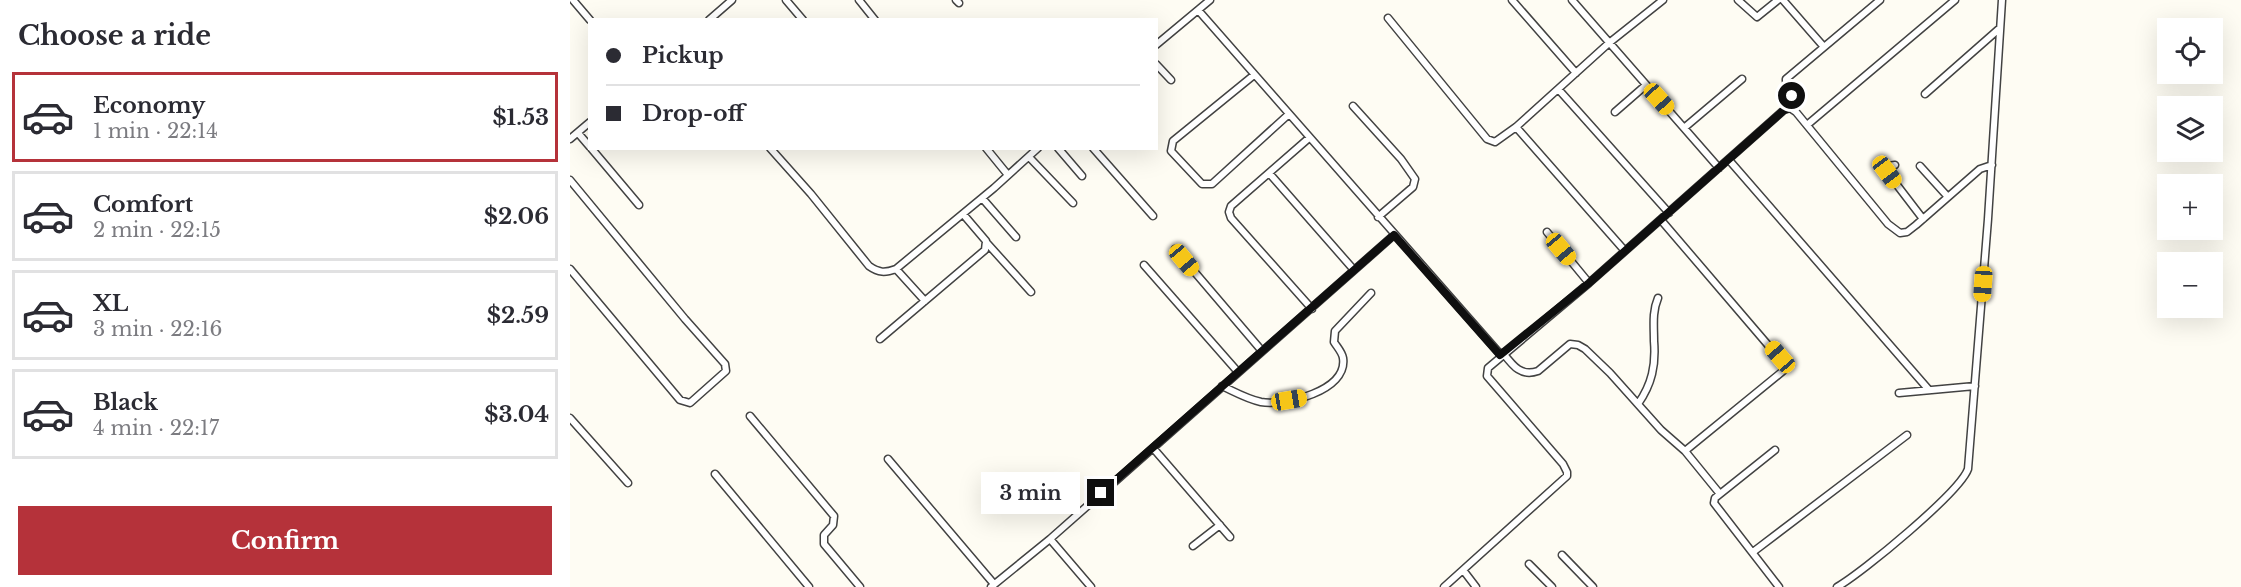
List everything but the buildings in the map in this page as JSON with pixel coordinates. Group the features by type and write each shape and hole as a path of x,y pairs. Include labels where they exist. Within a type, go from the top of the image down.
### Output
{"street":[{"path":"573,0 588,18"},
{"path":"711,18 732,0"},
{"path":"786,0 801,18"},
{"path":"859,0 873,18"},
{"path":"1158,43 1209,0"},
{"path":"1512,0 1576,73"},
{"path":"1572,0 1719,168"},
{"path":"1388,18 1491,142 1499,140 1516,127 1609,44 1663,0"},
{"path":"1738,0 1757,17 1778,0"},
{"path":"1783,0 1824,47"},
{"path":"1791,108 1792,96 1786,79 1880,0"},
{"path":"1806,125 1955,0"},
{"path":"1837,587 1899,539 1960,484 1968,469 1992,165 2002,0"},
{"path":"1198,10 1378,217 1515,368 1525,373 1532,373 1564,347 1570,344 1578,345 1610,373 1661,430 1685,452 1720,495"},
{"path":"1925,94 2000,28"},
{"path":"1158,66 1171,80"},
{"path":"1254,75 1173,141 1171,151 1202,184 1212,184 1288,114"},
{"path":"1684,128 1742,79"},
{"path":"1615,112 1646,85"},
{"path":"1559,90 1669,213"},
{"path":"1353,106 1401,159 1415,179 1413,187 1378,217"},
{"path":"1791,108 1897,232 1907,232 1980,169 1992,165"},
{"path":"1443,587 1567,476 1563,464 1486,374 1488,368 1589,283 1784,110 1791,108"},
{"path":"570,139 588,124"},
{"path":"1516,127 1625,251"},
{"path":"578,133 588,146"},
{"path":"1310,138 1231,206 1229,212 1231,218 1312,309"},
{"path":"592,150 639,205"},
{"path":"772,150 870,267 879,272 896,269 1036,150"},
{"path":"988,150 1008,175"},
{"path":"1060,150 1082,176"},
{"path":"1095,150 1153,216"},
{"path":"1029,157 1073,203"},
{"path":"1729,160 1929,390"},
{"path":"1895,165 1888,166 1887,172 1923,219"},
{"path":"1920,166 1948,197"},
{"path":"1269,173 1354,270"},
{"path":"570,180 725,364 726,371 690,403 680,400 570,269"},
{"path":"982,198 1016,237"},
{"path":"963,214 1031,292"},
{"path":"1661,220 1786,366 1783,371 1685,452"},
{"path":"1547,232 1589,283"},
{"path":"888,459 993,586 1050,539 1394,235"},
{"path":"880,339 985,250 986,241"},
{"path":"1175,249 1262,351"},
{"path":"1144,265 1238,372"},
{"path":"896,269 925,301"},
{"path":"1222,386 1263,402 1304,398 1323,389 1337,376 1344,362 1342,353 1334,342 1335,331 1371,293"},
{"path":"1638,404 1648,390 1653,373 1654,309 1658,298"},
{"path":"1899,393 1975,386"},
{"path":"750,416 834,516 833,525 824,535 824,544 860,587"},
{"path":"570,418 628,483"},
{"path":"1753,552 1907,435"},
{"path":"1153,448 1230,537"},
{"path":"1775,450 1715,498 1714,503 1779,587"},
{"path":"715,474 809,587"},
{"path":"1193,546 1220,525"},
{"path":"1050,539 1091,587"},
{"path":"1562,555 1593,587"},
{"path":"1529,564 1552,587"},
{"path":"1463,570 1476,587"}],"route":[{"path":"1101,493 1394,235 1500,355 1589,283 1784,110 1791,108 1792,96"}]}
